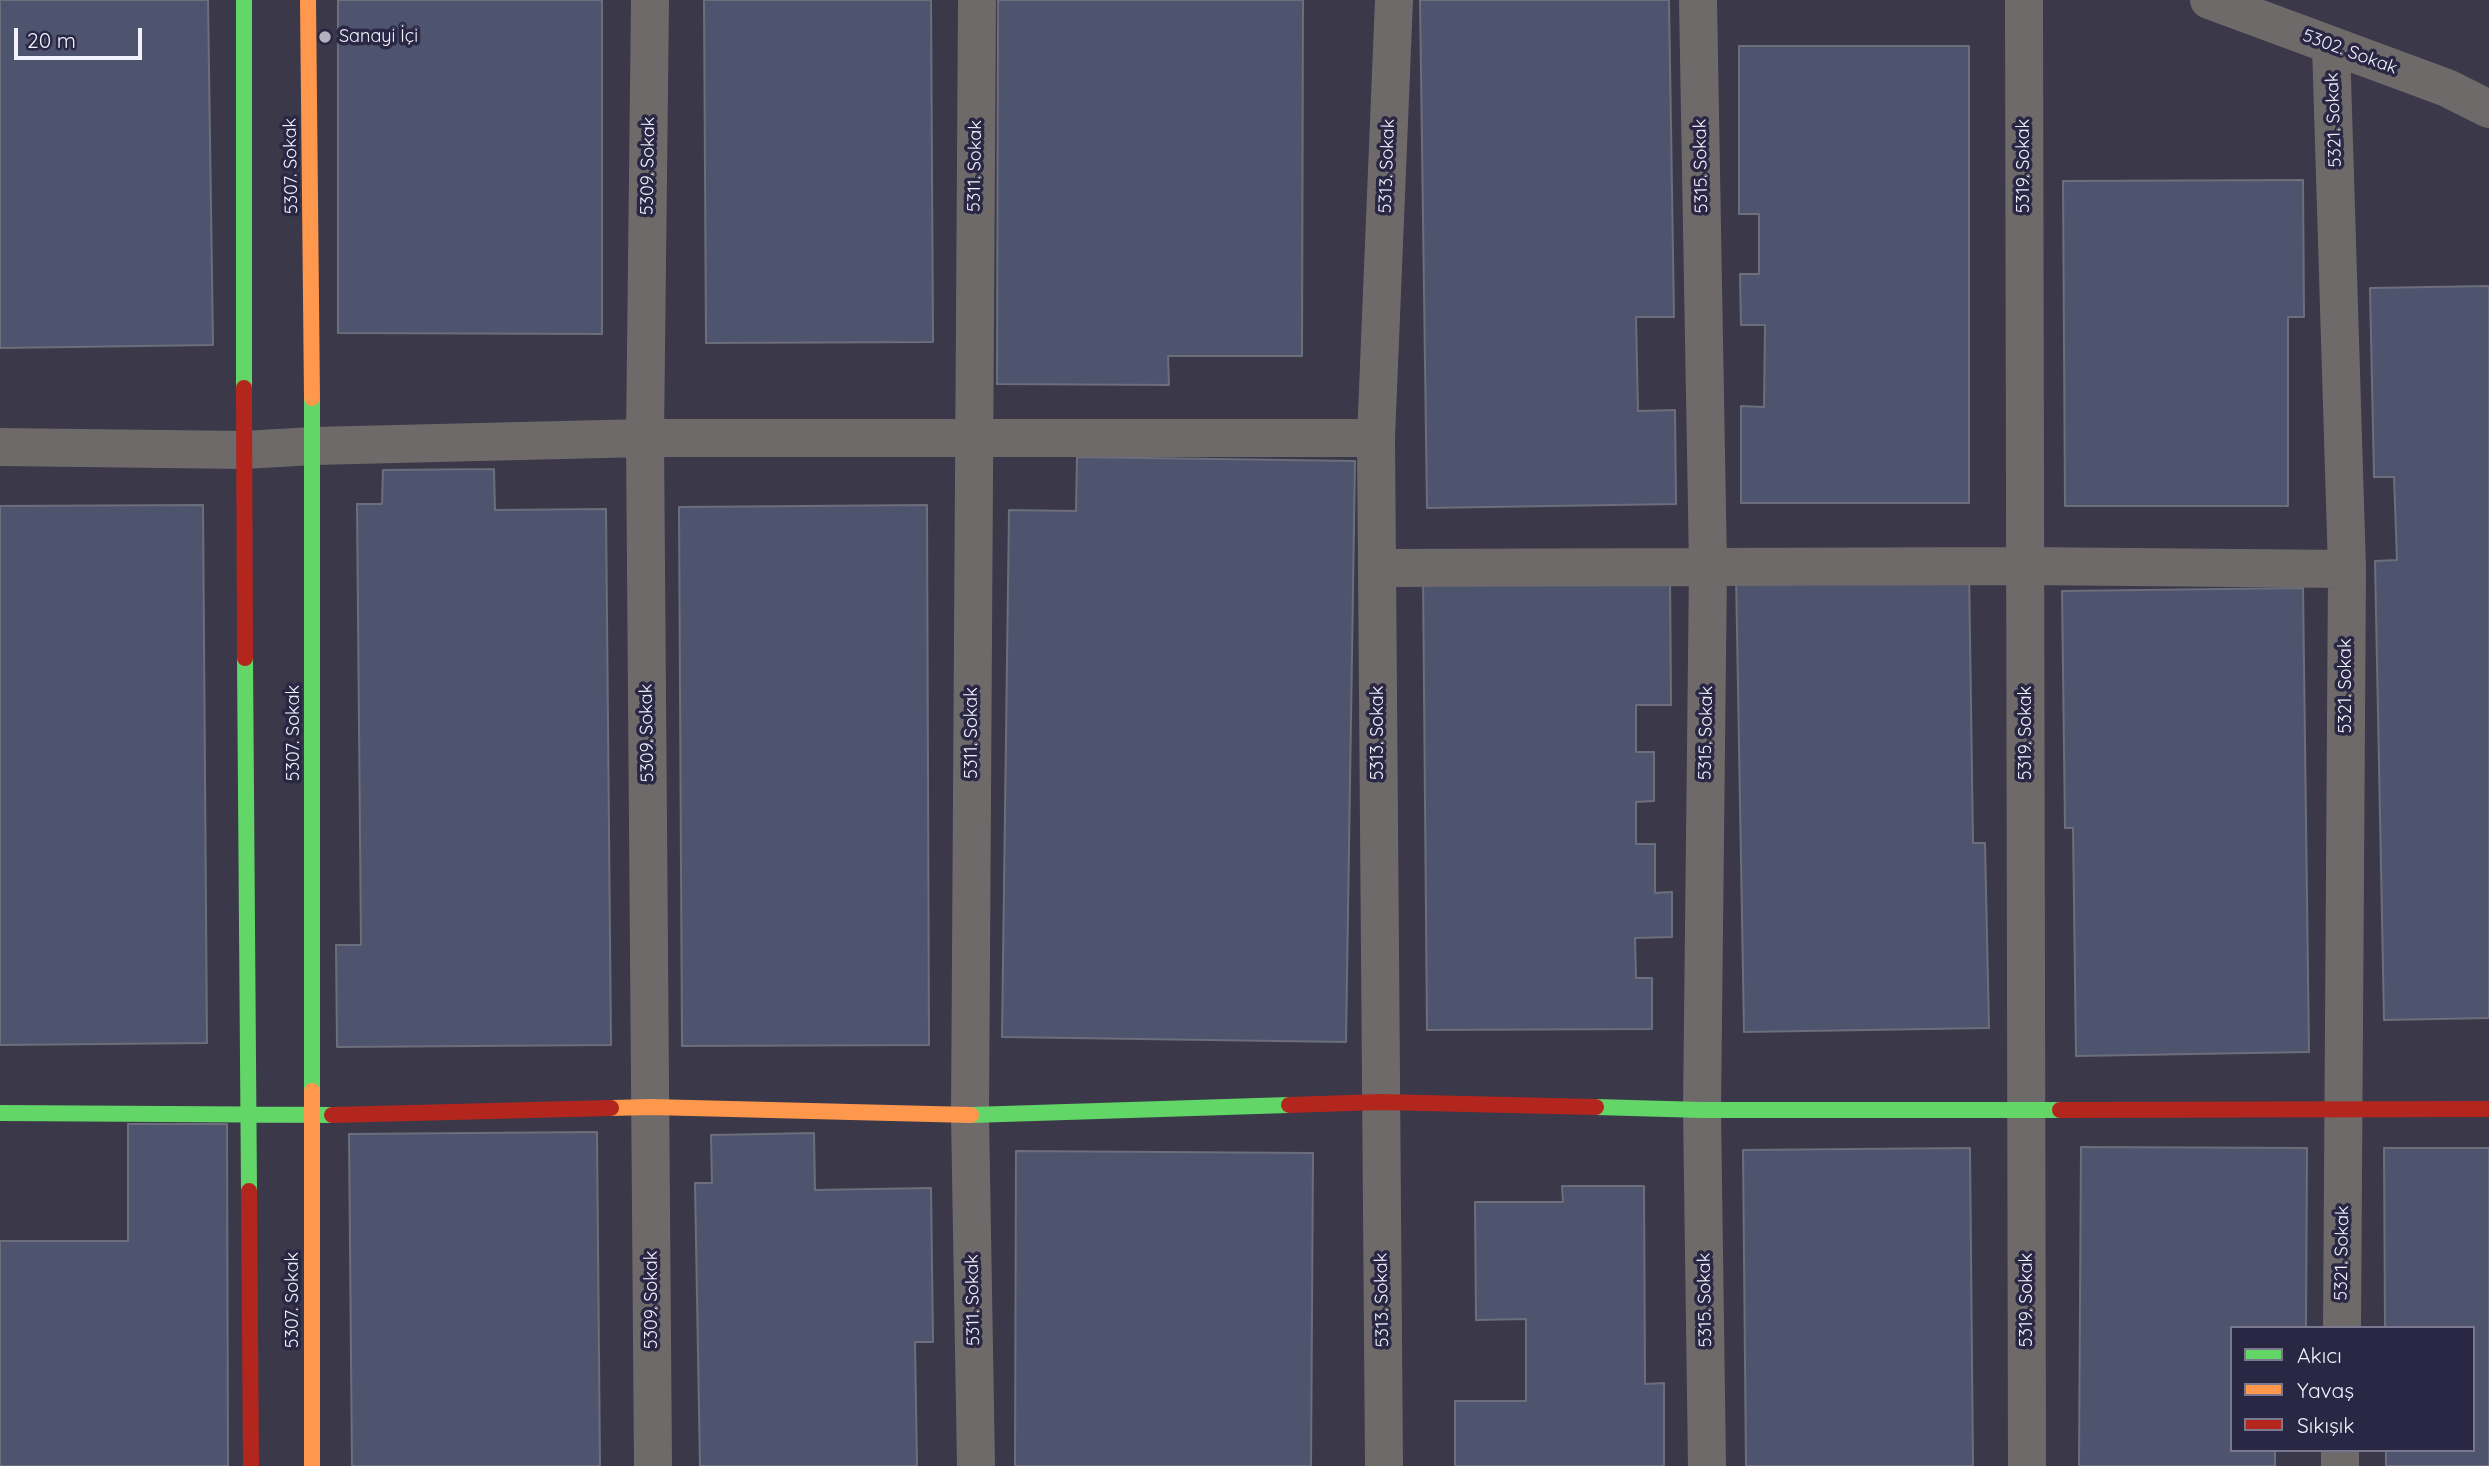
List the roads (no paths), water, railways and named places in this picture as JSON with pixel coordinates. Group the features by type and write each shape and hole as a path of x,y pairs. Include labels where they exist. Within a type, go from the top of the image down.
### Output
{"street":[{"path":"244,0 244,450 251,1466"},
{"name":"5307. Sokak","path":"308,0 313,446 312,1466"},
{"name":"5309. Sokak","path":"650,0 645,438 653,1466"},
{"name":"5311. Sokak","path":"976,1466 970,1115 977,0"},
{"name":"5313. Sokak","path":"1384,1466 1376,438 1394,0"},
{"name":"5315. Sokak","path":"1698,0 1708,566 1702,1110 1707,1466"},
{"name":"5319. Sokak","path":"2024,0 2027,1466"},
{"name":"5302. Sokak","path":"2209,0 2447,88 2489,109"},
{"name":"5321. Sokak","path":"2332,45 2347,569 2342,1326"},
{"path":"0,447 244,450 645,438 1376,438"},
{"path":"1378,568 2025,566 2347,569"},
{"path":"0,1113 313,1115 651,1107 970,1115 1380,1102 1702,1110 2489,1109"}],"place":[{"name":"Sanayi İçi","path":"325,37"}]}
